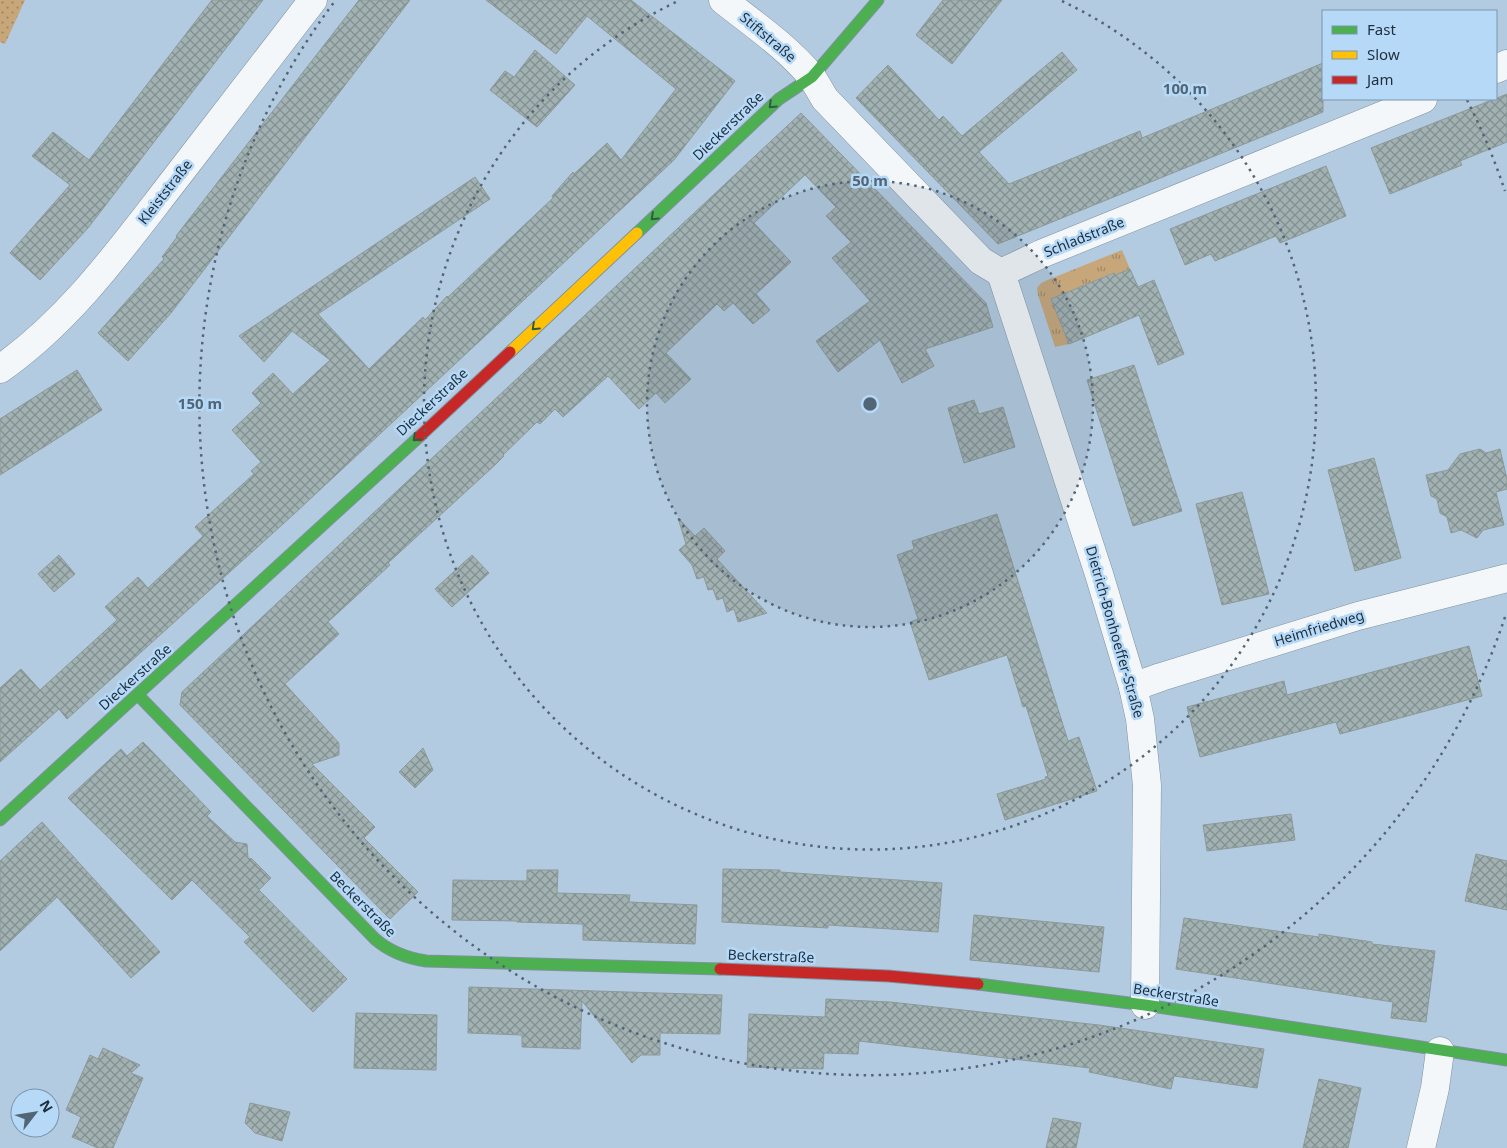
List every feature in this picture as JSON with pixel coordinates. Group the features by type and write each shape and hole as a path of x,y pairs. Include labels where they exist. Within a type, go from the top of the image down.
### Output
{"street":[{"name":"Kleiststraße","path":"0,369 52,327 115,256 313,0"},
{"name":"Stiftstraße","path":"723,0 774,40 812,77"},
{"name":"Dieckerstraße","path":"0,820 138,695 779,99 812,77 878,0"},
{"path":"812,77 825,99 974,254 981,261 1002,273"},
{"name":"Schladstraße","path":"1002,273 1041,254 1421,100"},
{"name":"Dietrich-Bonhoeffer-Straße","path":"1002,273 1070,484 1133,688 1140,719 1147,785 1145,1005"},
{"name":"Heimfriedweg","path":"1133,688 1161,677 1358,616 1507,578"},
{"name":"Beckerstraße","path":"138,695 375,939 402,957 426,961 790,971 965,982 1145,1005 1507,1060"},
{"path":"1422,1148 1435,1088 1440,1051"}],"green space":[{"path":"0,0 25,0 5,44 0,42"},
{"path":"1122,250 1130,269 1115,275 1113,273 1051,299 1069,344 1055,347 1037,288 1041,283"}],"building":[{"path":"212,0 263,0 88,228 40,280 10,253 70,185 32,156 53,132 89,160"},
{"path":"359,0 410,0 171,313 128,361 98,333 164,259 162,257 176,236"},
{"path":"486,0 631,0 735,81 674,160 293,515 67,719 59,709 0,762 0,688 21,669 40,690 117,620 105,607 138,577 148,588 203,536 195,527 254,474 251,471 261,462 232,430 261,403 252,393 273,373 293,394 330,360 292,331 264,362 239,336 475,177 490,199 318,314 369,369 423,317 425,320 447,296 553,198 552,196 573,172 574,174 607,143 621,160 676,89 587,16 556,54"},
{"path":"943,0 1002,0 952,64 916,35"},
{"path":"535,50 575,85 537,127 490,90 505,71 514,77"},
{"path":"1062,52 1077,70 979,152 1009,184 1140,131 1142,138 1322,63 1323,112 998,244 856,98 888,65 939,120 943,116 962,136"},
{"path":"1507,94 1507,142 1460,161 1462,165 1390,194 1371,148 1492,100 1497,100 1497,98"},
{"path":"801,113 986,303 993,327 925,349 934,366 902,383 880,340 838,372 816,341 870,301 832,258 851,242 826,216 836,207 805,175 754,223 791,262 756,294 770,310 753,324 733,303 724,311 717,304 666,353 691,379 665,403 656,393 639,409 608,376 563,417 555,409 540,424 537,422 495,465 388,563 390,565 328,622 339,634 285,684 339,743 339,755 312,764 375,827 364,838 418,892 390,919 180,705 182,692"},
{"path":"1326,166 1346,216 1280,243 1276,236 1215,261 1211,254 1185,265 1170,229"},
{"path":"1130,269 1138,287 1154,280 1184,354 1158,365 1139,315 1069,344 1051,299 1114,273 1115,275"},
{"path":"1134,365 1182,511 1133,526 1087,380"},
{"path":"77,370 102,410 0,475 0,419"},
{"path":"974,400 979,414 1003,407 1015,447 964,463 948,408"},
{"path":"1480,449 1486,453 1500,449 1507,479 1507,489 1496,492 1504,525 1483,530 1477,538 1461,530 1451,533 1447,517 1440,513 1437,499 1431,496 1426,475 1448,470 1460,454"},
{"path":"1374,458 1401,558 1355,571 1328,470"},
{"path":"1242,492 1269,594 1222,605 1196,504"},
{"path":"997,514 1068,741 1079,737 1097,791 1005,820 997,794 1046,779 1045,777 1048,776 1026,706 1023,707 1007,655 929,680 910,622 918,619 897,555 914,549 912,541"},
{"path":"678,518 695,536 704,528 725,551 717,559 767,613 738,622 734,609 727,612 723,598 717,600 713,589 708,590 704,577 697,579 692,565 679,550 686,544"},
{"path":"59,555 75,574 54,592 38,574"},
{"path":"472,555 489,573 452,607 435,589"},
{"path":"1469,646 1482,696 1340,734 1336,722 1200,757 1187,707 1284,681 1287,695"},
{"path":"143,742 211,812 207,816 235,842 247,844 248,858 252,859 271,878 259,890 347,979 313,1012 244,942 250,937 192,880 172,900 68,798 121,749 127,756"},
{"path":"423,748 433,770 415,788 399,772"},
{"path":"1291,814 1295,840 1207,851 1203,825"},
{"path":"42,822 160,952 131,978 57,897 0,951 0,861"},
{"path":"1476,854 1507,861 1507,910 1465,901"},
{"path":"723,869 780,870 780,872 942,883 938,932 828,925 828,928 722,922"},
{"path":"527,870 558,870 557,893 630,895 629,902 697,905 695,944 583,940 583,924 452,920 453,880 527,881"},
{"path":"974,915 1104,927 1099,972 970,960"},
{"path":"1184,918 1319,937 1319,934 1372,942 1372,944 1435,951 1426,1022 1391,1018 1393,1002 1176,969"},
{"path":"469,987 722,995 720,1034 660,1033 660,1055 641,1055 632,1063 582,1001 580,1049 522,1047 522,1035 468,1033"},
{"path":"826,999 890,1002 1099,1025 1264,1049 1257,1088 1174,1076 1171,1089 1089,1072 1090,1068 859,1041 858,1054 824,1053 823,1069 747,1067 749,1014 825,1017"},
{"path":"356,1013 437,1015 436,1070 354,1068"},
{"path":"103,1048 140,1065 131,1073 143,1078 113,1148 98,1148 72,1137 81,1117 66,1110 90,1055 98,1059"},
{"path":"1319,1079 1361,1088 1348,1148 1303,1148"},
{"path":"250,1103 290,1112 282,1141 255,1133 245,1123"},
{"path":"1053,1118 1081,1123 1076,1148 1046,1148"}],"traffic: fast":[{"path":"637,233 779,99 812,77 878,0"},
{"path":"0,820 420,436"},
{"path":"138,695 375,939 392,951 426,961 720,969"},
{"path":"978,984 1145,1005 1507,1060"}],"traffic: slow":[{"path":"510,352 637,233"}],"traffic: jam":[{"path":"420,436 510,352"},
{"path":"720,969 888,976 978,984"}]}
